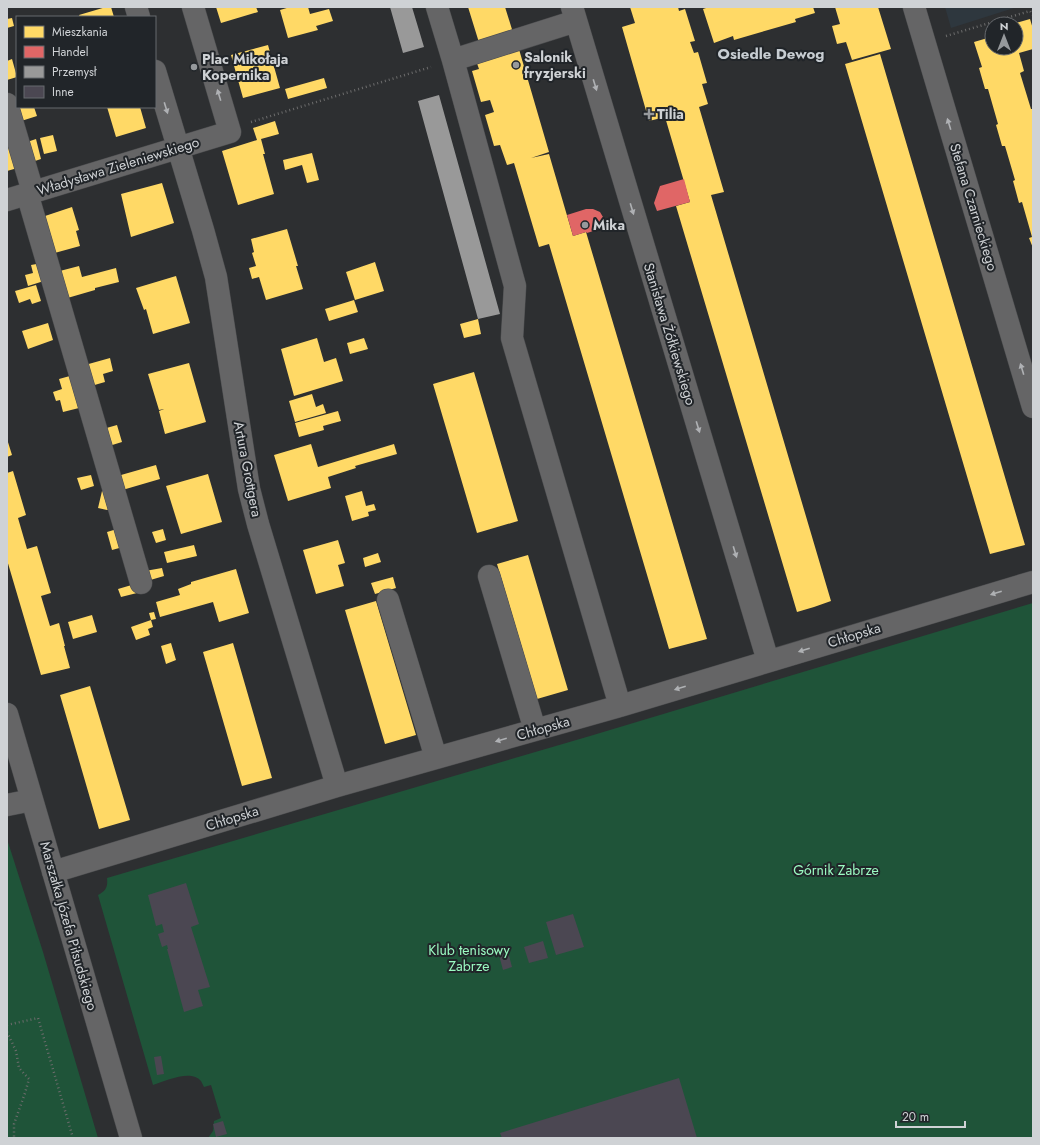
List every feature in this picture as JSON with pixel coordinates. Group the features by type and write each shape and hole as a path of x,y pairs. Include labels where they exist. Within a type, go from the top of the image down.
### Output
{"street":[{"path":"193,7 230,132"},
{"path":"437,7 453,60 514,286 512,338 620,706"},
{"name":"Stefana Czarnieckiego","path":"914,7 1033,407"},
{"path":"453,60 574,14"},
{"name":"Stanisława Żółkiewskiego","path":"574,14 768,661"},
{"path":"156,73 178,148"},
{"path":"7,104 22,195 141,583"},
{"name":"Władysława Zieleniewskiego","path":"22,195 230,132"},
{"name":"Artura Grottgera","path":"178,148 216,277 249,489 258,524 337,786"},
{"path":"489,576 535,730"},
{"name":"Chłopska","path":"53,872 337,786 620,706 1033,582"},
{"path":"388,600 436,758"},
{"name":"Marszałka Józefa Piłsudskiego","path":"7,714 131,1138"},
{"path":"7,805 32,800"}],"path":[{"path":"925,43 1030,11 1033,15"},
{"path":"230,132 239,126 453,60"},
{"path":"7,1025 38,1018 72,1138"},
{"path":"7,1032 16,1051 19,1068 29,1078 14,1124 14,1138"}],"shaded area":[{"path":"945,7 1017,7 989,16 984,16 984,18 951,28"}],"green space":[{"path":"1033,603 1033,1138 208,1138 213,1131 214,1121 221,1118 211,1085 204,1087 201,1081 197,1078 185,1076 153,1085 98,895 106,888 107,878 590,736"},
{"path":"7,839 43,952 98,1138 7,1138"}],"building: Mieszkania":[{"path":"106,7 111,7 114,16 80,16"},
{"path":"216,7 256,7 258,12 221,23"},
{"path":"290,7 308,7 310,14 329,9 333,21 316,26 318,30 288,38 280,10"},
{"path":"468,7 505,7 516,39 549,152 531,158 549,154 573,236 586,232 707,639 669,649 549,244 539,247 514,163 507,165 500,145 494,146 485,115 494,112 490,100 481,102 472,71 479,69 473,52 481,49"},
{"path":"630,7 678,7 679,11 685,9 695,41 690,42 694,53 698,52 707,83 702,84 708,104 699,107 724,192 711,195 831,601 797,612 676,206 690,202 665,117 649,121 622,27 635,23"},
{"path":"709,7 813,7 815,13 795,19 796,22 734,40 733,36 714,43 703,9"},
{"path":"835,7 878,7 891,49 852,60 846,42 837,44 832,26 840,24"},
{"path":"12,18 14,26 7,28 7,19"},
{"path":"1030,19 1033,29 1033,49 1024,52 1024,21"},
{"path":"984,39 984,56 1020,56 1024,71 1020,73 1031,109 1033,109 1033,248 1029,238 1032,237 1022,202 1019,203 1013,181 1015,180 1005,146 1002,146 996,125 998,124 988,89 985,89 979,68 982,67 974,42"},
{"path":"268,45 280,88 243,98 231,55"},
{"path":"880,54 1025,545 990,554 845,64"},
{"path":"12,59 16,77 7,80 7,61"},
{"path":"324,78 327,88 288,99 285,89"},
{"path":"17,108 34,108 37,116 18,122"},
{"path":"107,108 140,108 146,128 116,137"},
{"path":"275,121 279,134 261,139 265,154 263,154 274,194 238,205 222,151 257,140 253,128"},
{"path":"53,135 57,151 44,154 40,138"},
{"path":"36,139 41,159 29,163 24,143"},
{"path":"14,146 21,167 7,171 7,148"},
{"path":"312,153 319,180 307,183 302,165 285,170 283,160"},
{"path":"162,183 174,223 131,237 121,194"},
{"path":"72,207 79,230 76,231 80,246 51,254 39,218"},
{"path":"287,229 303,289 266,300 259,277 252,279 249,268 256,266 252,253 254,252 251,239"},
{"path":"375,262 384,291 355,300 346,272"},
{"path":"42,263 47,280 28,286 25,275 33,273 31,265"},
{"path":"79,266 82,277 116,268 119,282 95,288 95,290 64,299 56,272"},
{"path":"176,276 190,323 153,334 146,309 144,310 136,288"},
{"path":"36,285 41,301 32,304 30,299 19,303 15,291"},
{"path":"354,300 358,312 329,321 325,309"},
{"path":"478,319 481,334 464,338 460,324"},
{"path":"48,323 53,340 28,349 22,331"},
{"path":"317,338 324,362 336,358 343,381 294,396 281,349"},
{"path":"364,338 368,349 350,354 347,343"},
{"path":"110,358 113,371 103,374 105,382 91,386 85,365"},
{"path":"189,363 206,422 165,434 159,411 164,409 159,410 148,374"},
{"path":"474,372 518,521 477,533 433,384"},
{"path":"77,374 83,407 63,412 60,400 56,401 53,392 62,389 59,379"},
{"path":"312,394 316,407 323,404 326,413 295,422 289,401"},
{"path":"338,411 341,421 323,426 324,430 299,437 295,423"},
{"path":"117,425 122,442 109,446 103,429"},
{"path":"7,439 12,455 7,457"},
{"path":"311,444 318,467 394,444 397,454 355,466 356,468 328,477 331,488 288,501 274,455"},
{"path":"156,465 160,479 119,491 114,477"},
{"path":"13,471 26,515 18,518 27,549 37,546 51,593 41,596 50,626 59,623 70,668 41,675 7,560 7,473"},
{"path":"208,474 222,522 181,534 166,486"},
{"path":"91,475 94,486 81,490 77,478"},
{"path":"102,491 111,493 117,507 107,510 98,508"},
{"path":"362,491 366,506 374,504 376,510 368,512 369,516 352,521 345,496"},
{"path":"117,529 123,547 112,550 107,532"},
{"path":"163,529 166,540 156,543 152,532"},
{"path":"338,540 345,563 338,565 344,586 316,594 303,550"},
{"path":"194,545 197,556 167,563 164,552"},
{"path":"378,553 381,562 365,567 363,558"},
{"path":"528,555 568,690 537,699 497,564"},
{"path":"162,568 164,576 147,581 145,571"},
{"path":"236,569 249,613 219,622 213,602 160,617 156,602 180,595 178,589 191,584 191,582"},
{"path":"393,577 396,588 375,594 371,583"},
{"path":"135,584 137,593 121,597 118,589"},
{"path":"376,601 416,735 385,744 345,610"},
{"path":"154,612 156,619 151,620 149,613"},
{"path":"92,615 97,632 73,639 68,622"},
{"path":"151,620 153,627 148,629 150,635 136,640 131,627"},
{"path":"171,643 176,660 166,664 161,646"},
{"path":"233,643 272,778 242,786 203,652"},
{"path":"90,686 130,820 99,829 60,695"}],"building: Handel":[{"path":"684,179 690,202 657,211 654,203 660,186"},
{"path":"586,209 593,209 600,212 606,227 573,236 567,215"}],"building: Przemysł":[{"path":"390,7 412,7 424,47 403,53"},
{"path":"439,95 500,314 478,319 418,101"}],"building: Inne":[{"path":"186,883 199,924 191,927 210,987 198,990 203,1006 184,1012 167,945 162,947 158,934 164,932 162,924 156,926 148,895"},
{"path":"573,914 584,947 556,955 546,922"},
{"path":"543,941 548,958 529,963 524,947"},
{"path":"508,952 512,967 503,970 499,955"},
{"path":"161,1056 164,1074 157,1075 154,1057"},
{"path":"679,1078 697,1138 502,1138 500,1133"},
{"path":"223,1121 227,1134 216,1137 213,1124"}],"place":[{"name":"Salonik fryzjerski","path":"516,65"},
{"name":"Plac Mikołaja Kopernika","path":"194,67"},
{"name":"Tilia","path":"649,114"},
{"name":"Mika","path":"585,225"}],"district":[{"name":"Osiedle Dewog","path":"771,54"}],"park label":[{"name":"Górnik Zabrze","path":"836,870"},
{"name":"Klub tenisowy Zabrze","path":"469,958"}]}
